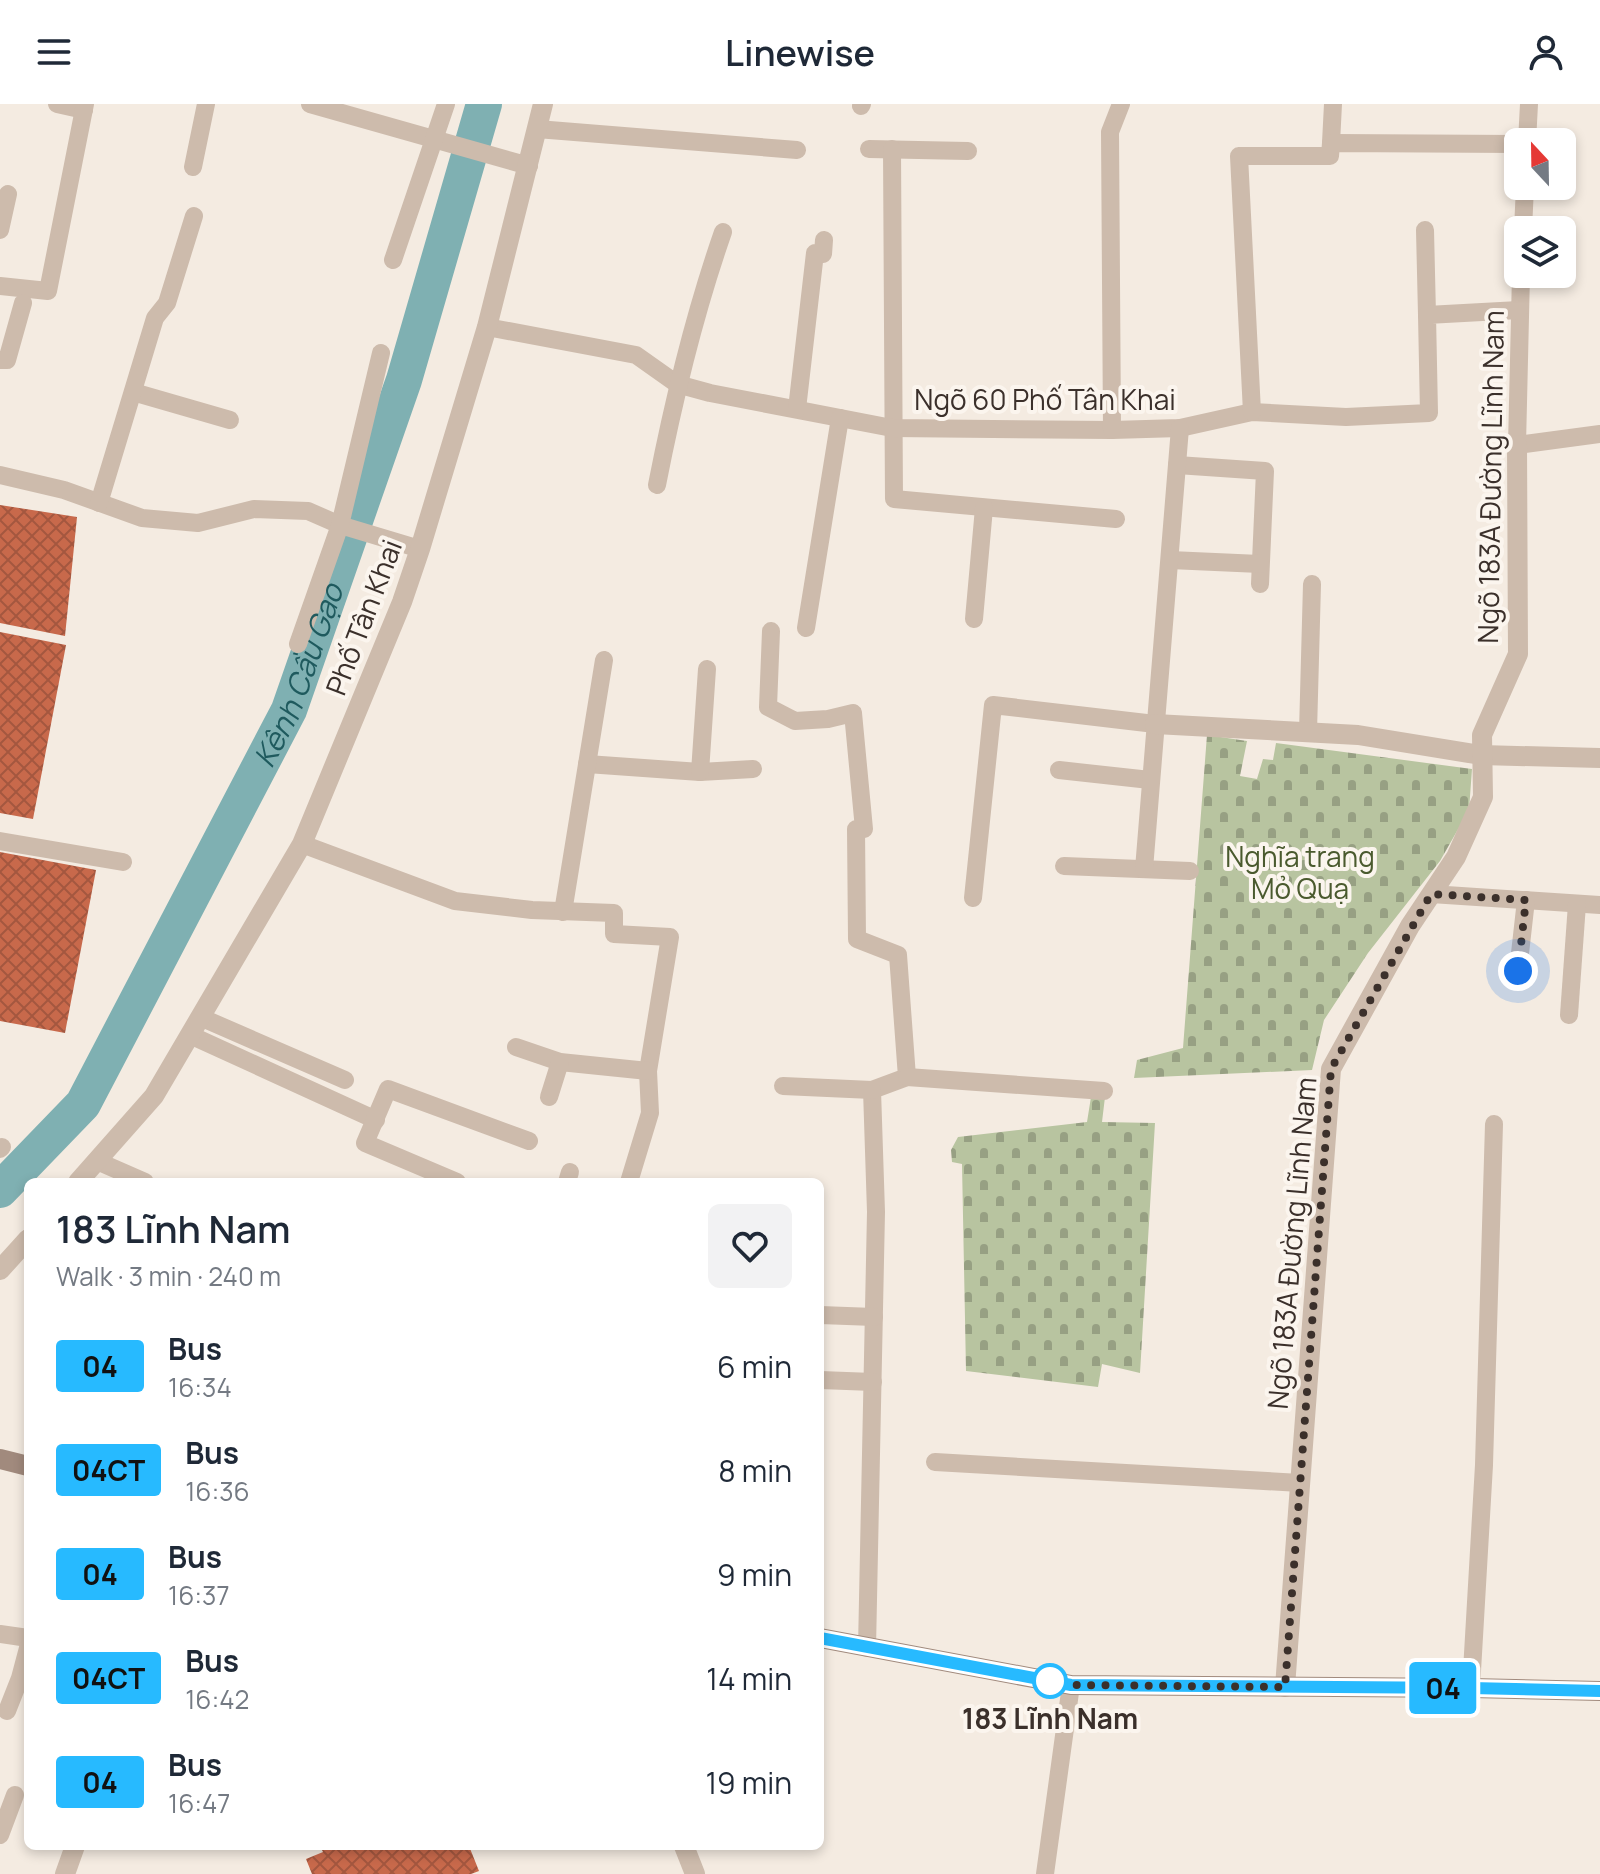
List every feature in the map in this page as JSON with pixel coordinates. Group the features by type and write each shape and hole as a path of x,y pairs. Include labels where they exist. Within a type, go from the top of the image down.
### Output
{"main road":[{"path":"0,1459 24,1465"},
{"path":"824,1639 1071,1685 1600,1691"}],"street":[{"name":"Phố Tân Khai","path":"82,1178 154,1096 302,844 402,602 420,549 487,327 543,104"},
{"name":"Ngõ 183A Đường Lĩnh Nam","path":"1285,1687 1331,1069 1431,894 1456,857 1483,797 1482,735 1518,654 1517,445"},
{"path":"1155,724 1358,735 1481,755 1600,758"},
{"path":"0,1270 24,1243"},
{"path":"65,1874 74,1850"},
{"path":"686,1850 695,1874"}],"lane":[{"path":"0,286 48,291 85,107 57,104"},
{"path":"193,167 206,104"},
{"path":"310,104 529,166"},
{"path":"393,260 444,143 446,104"},
{"path":"1112,430 1110,132 1121,104"},
{"path":"1252,412 1239,156 1330,156 1333,104"},
{"path":"1528,128 1529,104"},
{"path":"537,129 797,150"},
{"path":"1331,143 1504,144"},
{"path":"869,149 968,151"},
{"path":"892,149 894,499 1116,519"},
{"path":"0,230 8,194"},
{"path":"99,503 155,318 167,303 194,216"},
{"path":"1425,230 1427,315 1519,310"},
{"path":"657,485 677,384 699,302 723,232"},
{"path":"797,409 815,253 823,254 824,240"},
{"name":"Ngõ 183A Đường Lĩnh Nam","path":"1517,445 1520,288"},
{"path":"0,360 7,360 23,303"},
{"name":"Ngõ 60 Phố Tân Khai","path":"487,327 636,355 677,384 710,393 892,428 1112,430 1180,428 1252,412 1346,417 1429,413 1427,315"},
{"path":"298,644 343,525 381,353"},
{"path":"133,392 230,420"},
{"path":"806,628 840,418"},
{"path":"1144,869 1180,428"},
{"path":"1517,445 1600,434"},
{"path":"1177,465 1265,471 1260,584"},
{"path":"0,475 64,490 142,518 198,523 254,509 308,511 420,549"},
{"path":"974,619 984,508"},
{"path":"1170,560 1260,564"},
{"path":"1308,732 1312,584"},
{"path":"771,631 768,707 795,721 828,719 853,713 864,829 856,829 857,939 898,955 907,1077"},
{"path":"563,912 604,660"},
{"path":"700,772 707,669"},
{"path":"973,898 993,705 1155,724"},
{"path":"587,764 700,772 753,769"},
{"path":"1059,770 1150,780"},
{"path":"0,841 123,862"},
{"path":"302,844 455,901 563,912 614,913 614,934 670,937 648,1071 650,1113 630,1178"},
{"path":"1064,866 1190,871"},
{"path":"1431,894 1600,905"},
{"path":"1518,971 1526,900"},
{"path":"1569,1015 1577,904"},
{"path":"195,1026 345,1080"},
{"path":"195,1026 376,1120"},
{"path":"516,1047 560,1062 648,1071"},
{"path":"549,1097 560,1062"},
{"path":"783,1086 872,1090 907,1077 1104,1091"},
{"path":"448,1178 365,1143 388,1089 529,1141"},
{"path":"867,1648 876,1212 872,1090"},
{"path":"1471,1688 1484,1465 1494,1124"},
{"path":"97,1161 136,1178"},
{"path":"824,1315 874,1317"},
{"path":"824,1380 873,1382"},
{"path":"935,1462 1300,1483"},
{"path":"0,1634 24,1637"},
{"path":"7,1711 24,1663"},
{"path":"1045,1874 1071,1685"},
{"path":"0,1835 15,1795"}],"green space":[{"name":"Nghĩa trang Mỏ Quạ","path":"1207,735 1247,741 1240,776 1257,779 1263,759 1273,760 1276,743 1472,769 1469,810 1440,861 1368,953 1324,1020 1312,1070 1134,1078 1137,1060 1183,1048"},
{"path":"1091,1097 1105,1097 1102,1122 1155,1123 1140,1373 1102,1364 1098,1387 966,1371 962,1164 952,1162 951,1150 958,1137 1087,1122"}],"building":[{"path":"0,505 77,517 65,636 0,623"},
{"path":"0,632 66,645 33,819 0,813"},
{"path":"0,852 96,870 65,1033 0,1021"},
{"path":"471,1850 479,1871 471,1874 312,1874 306,1859 323,1852"}],"waterway":[{"name":"Kênh Cầu Gạo","path":"0,1190 83,1104 289,710 404,380 484,104"}],"bus line":[{"name":"04","path":"824,1639 1071,1685 1600,1691"}],"place":[{"name":"183 Lĩnh Nam","path":"1050,1681"}],"route":[{"path":"1050,1681 1042,1680 1071,1685 1285,1687 1331,1069 1431,894 1526,900 1518,971"}]}
